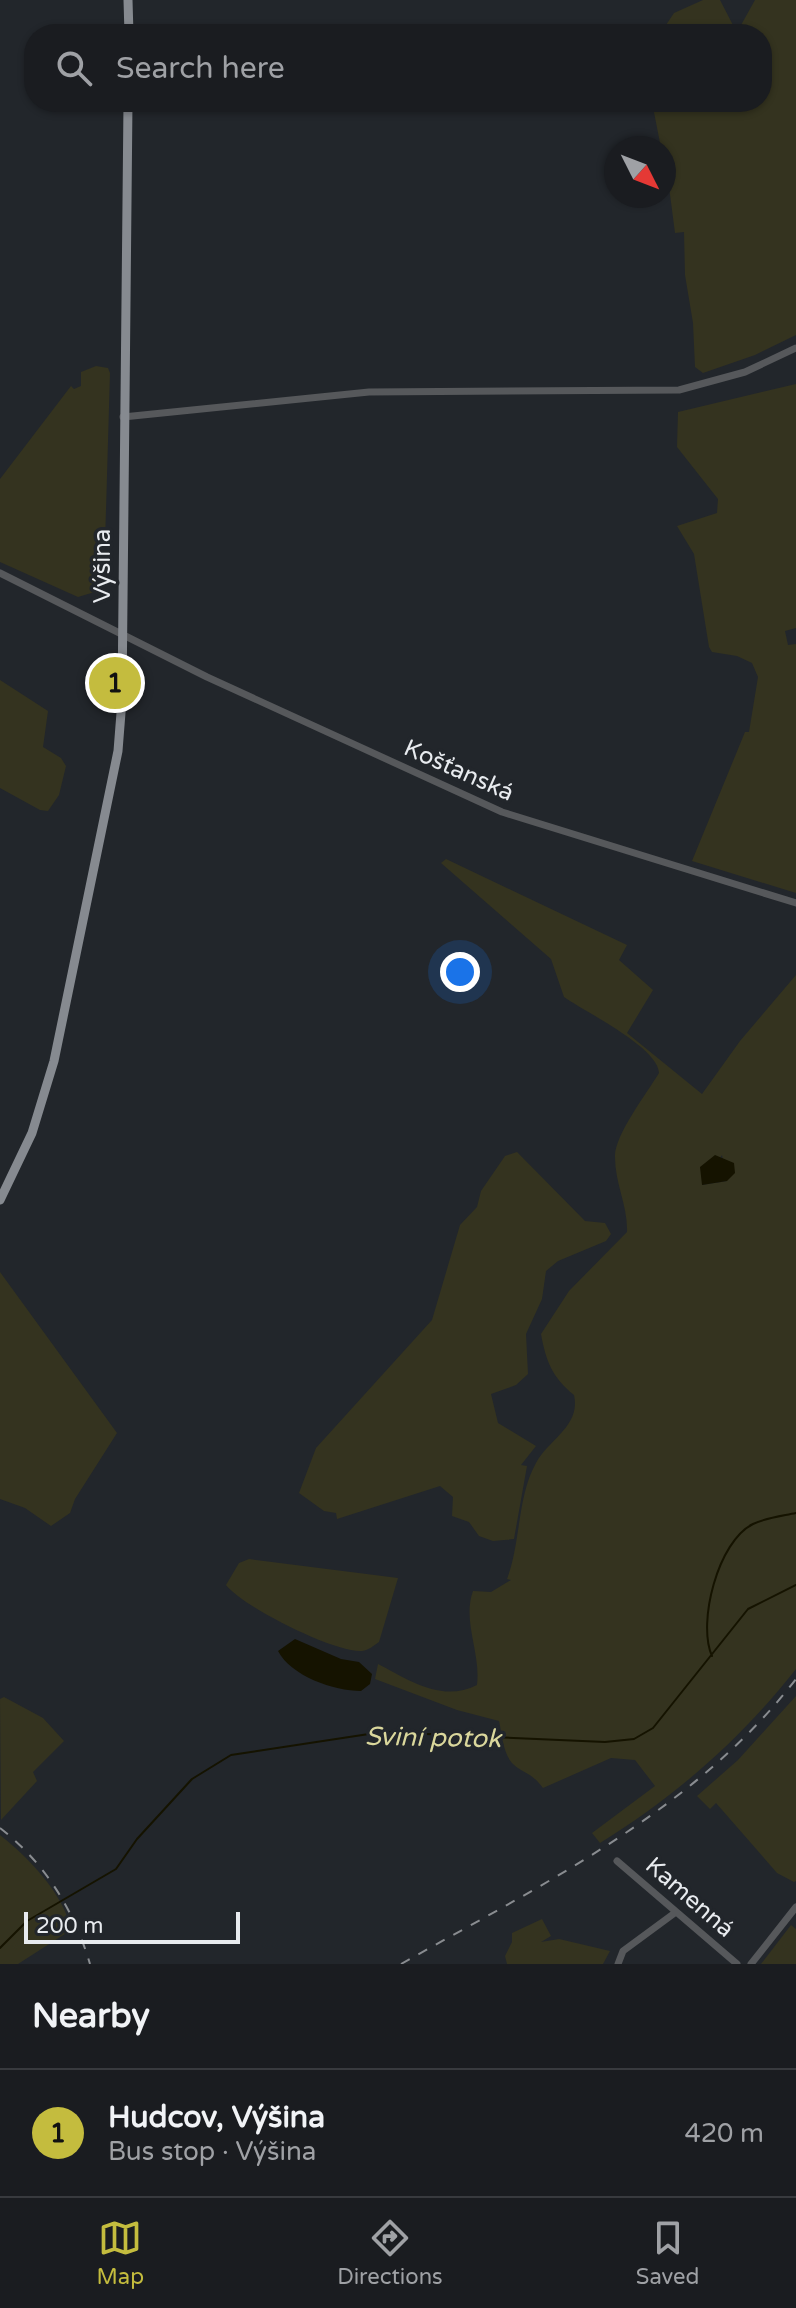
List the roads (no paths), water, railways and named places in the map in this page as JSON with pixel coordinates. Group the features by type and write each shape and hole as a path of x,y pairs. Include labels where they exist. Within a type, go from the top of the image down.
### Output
{"main road":[{"path":"128,0 129,24"},
{"name":"Výšina","path":"0,1200 36,1122 60,1039 113,785 121,716 128,112"}],"street":[{"path":"123,417 369,392 679,390 745,372 796,348"},
{"name":"Košťanská","path":"0,573 122,635 502,812 796,903"},
{"name":"Kamenná","path":"617,1861 737,1964"},
{"path":"751,1964 796,1907"},
{"path":"618,1964 623,1951 676,1912"}],"waterway":[{"name":"Sviní potok","path":"712,1656 708,1642 709,1604 730,1547 753,1524 796,1513"},
{"name":"Sviní potok","path":"0,1948 27,1921 116,1869 137,1839 192,1779 231,1755 382,1732 605,1742 634,1739 653,1728 748,1609 796,1585"}],"railway":[{"path":"401,1964 561,1873 664,1806 756,1726 796,1679"},
{"path":"0,1828 31,1856 56,1889 76,1925 90,1964"}],"place":[{"name":"Hudcov, Výšina","path":"115,683"}]}
